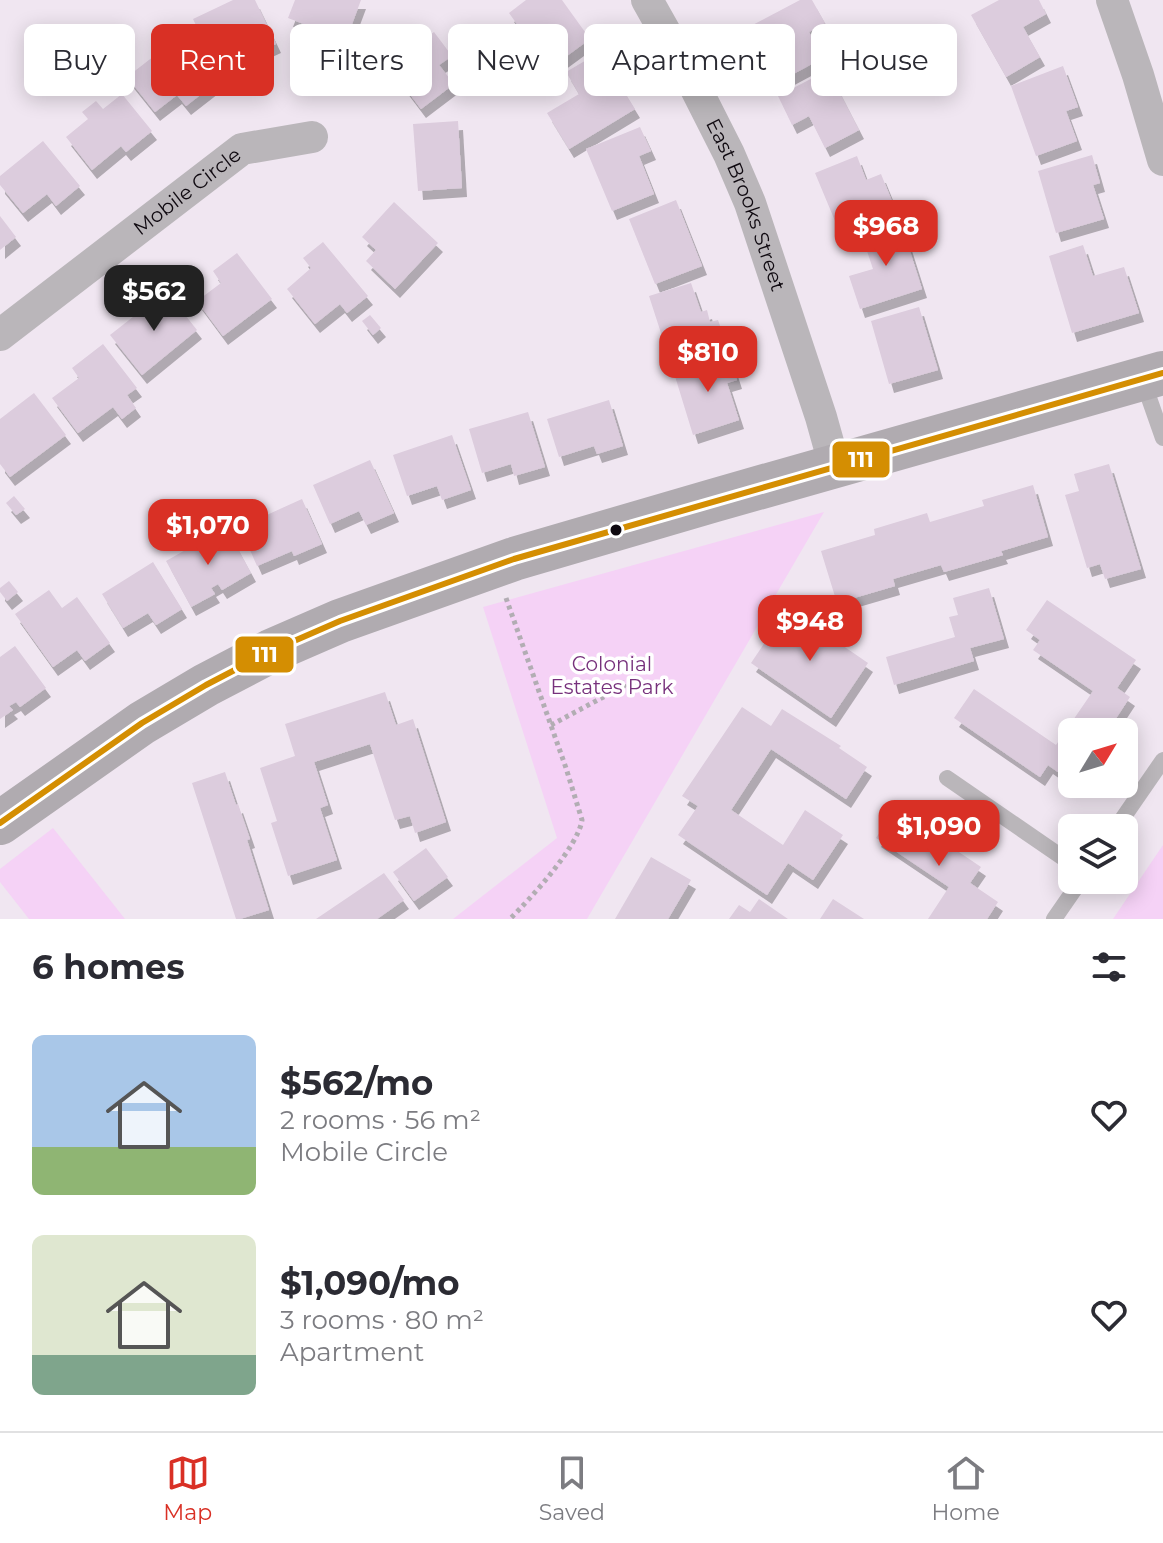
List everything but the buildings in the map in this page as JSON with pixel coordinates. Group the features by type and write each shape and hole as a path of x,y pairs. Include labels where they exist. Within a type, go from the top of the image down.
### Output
{"street":[{"name":"East Brooks Street","path":"647,0 687,71 750,203 835,467"},
{"path":"1112,0 1163,160"},
{"name":"Mobile Circle","path":"0,335 242,149 312,137"},
{"path":"0,823 142,723 271,651 340,621 514,559 1153,376"}],"lane":[{"path":"1153,376 1163,438"},
{"path":"1126,814 1163,760"},
{"path":"947,778 1058,854"},
{"path":"1054,919 1071,894"}],"path":[{"path":"506,597 582,820 574,841 530,900 510,919"},
{"path":"551,725 624,686 622,681"}],"green space":[{"name":"Colonial Estates Park","path":"824,512 587,919 453,919 557,838 483,607"},
{"path":"53,828 125,919 29,919 0,882 0,869"},
{"path":"1163,845 1163,919 1113,919 1130,894 1138,894 1138,882"}],"transit line":[{"name":"111","path":"0,823 142,723 271,651 340,621 514,559 1163,373"}]}
